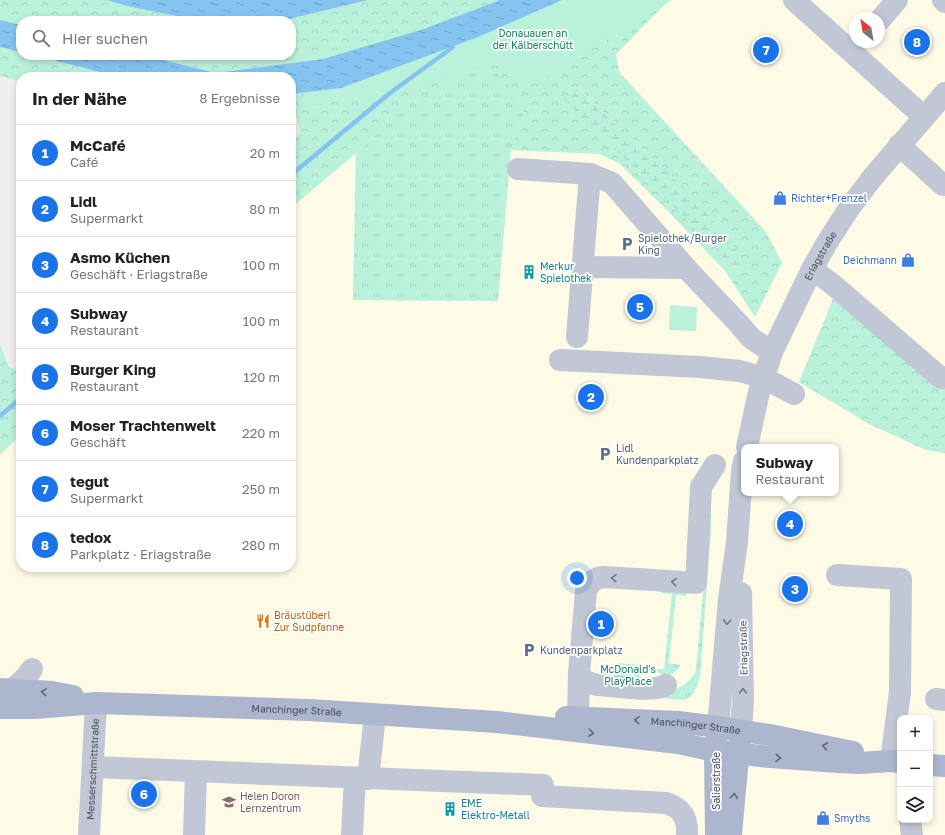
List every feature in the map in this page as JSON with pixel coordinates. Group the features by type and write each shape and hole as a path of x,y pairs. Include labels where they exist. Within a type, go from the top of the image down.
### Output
{"main road":[{"name":"Manchinger Straße","path":"6,689 52,692 69,695 96,703"},
{"name":"Manchinger Straße","path":"0,708 35,708 96,703 309,710 497,722 678,743 715,751 770,757 859,763 895,762"},
{"name":"Manchinger Straße","path":"497,722 544,717 578,717 678,722 741,730 895,762"},
{"name":"Salierstraße","path":"716,835 715,751 718,727"},
{"name":"Eriagstraße","path":"739,754 741,730"},
{"name":"Salierstraße","path":"731,835 734,789 739,754"},
{"path":"933,765 945,766"}],"street":[{"path":"794,0 924,117"},
{"path":"885,14 897,0"},
{"name":"Eriagstraße","path":"748,444 772,352 812,269 848,210 872,178 945,93"},
{"path":"899,145 942,185"},
{"path":"518,169 590,174 612,183 686,268 735,319 751,338 772,352"},
{"path":"577,336 590,174"},
{"path":"582,267 686,268"},
{"path":"812,269 831,283 941,378 945,377"},
{"path":"560,360 700,366 740,371 764,378 794,394"},
{"path":"578,717 579,674 586,591 589,584 598,578 603,577 696,583 701,487 711,457 741,466"},
{"name":"Eriagstraße","path":"718,727 729,599 737,542 741,492"},
{"name":"Eriagstraße","path":"737,542 742,609 743,700 741,730"},
{"path":"837,575 901,579 900,692 895,762"},
{"path":"6,689 27,676 32,669"},
{"path":"579,674 590,684 642,690 666,685"},
{"name":"Messerschmittstraße","path":"89,835 96,703"},
{"path":"352,835 375,715"},
{"path":"93,767 543,785 542,796 666,803 674,805 682,811 686,822 687,835"},
{"path":"194,835 196,772"},
{"path":"910,823 912,835"}],"shaded area":[{"path":"669,0 945,0 945,384 926,450 945,453 945,835 0,835 0,455 16,439 16,572 296,572 296,204 356,153 353,300 498,301 511,150 600,154 620,164 670,213 726,272 755,317 766,232 619,72 616,54"}],"green space":[{"path":"0,0 106,0 131,7 177,16 16,16 16,24 0,20"},
{"path":"368,0 500,0 424,29 323,59 224,72 212,72 163,60 296,60 296,17"},
{"name":"Donauauen an der Kälberschütt","path":"494,0 672,0 533,85 494,61 407,92 304,106 301,55 332,51 420,29 482,10"},
{"path":"669,0 616,54 619,72 766,232 782,263 755,317 726,272 670,213 620,164 600,154 511,150 524,114 516,94 494,70 474,68 407,105 356,153 296,204 296,137 300,133 296,118 296,93 341,88","holes":["580,89 691,194 749,266 737,271 564,99"]},
{"path":"0,47 16,51 16,60 53,60 100,72 16,72 16,80 0,76"},
{"path":"474,68 495,70 516,94 524,114 511,150 498,301 353,300 356,153 407,105"},
{"path":"579,89 691,194 750,266 737,271 563,99"},
{"path":"833,299 945,384 945,453 926,450 869,424 799,382"},
{"path":"670,305 697,307 696,331 669,330"},
{"path":"0,344 8,366 16,370 16,439 0,455"},
{"path":"711,498 711,530 700,677 698,684 693,694 684,700 646,697 671,691 683,685 688,682 696,669"},
{"path":"661,589 687,591 686,596 676,595 669,663 680,665 673,674 670,675 663,675 656,670 664,669 672,594 661,593"},
{"name":"McDonald's PlayPlace","path":"616,663 641,665 640,687 614,684"}],"water":[{"path":"106,0 368,0 296,17 296,16 177,16 131,7"},
{"path":"500,0 562,0 478,37 341,88 296,93 296,72 224,72 323,59 424,29"},
{"path":"0,20 16,24 16,51 0,47"},
{"path":"53,60 163,60 212,72 100,72"}],"waterway":[{"path":"296,171 390,93 453,47"},
{"path":"0,416 16,402"}],"place":[{"name":"tedox","path":"917,42"},
{"name":"tegut","path":"766,50"},
{"name":"Richter+Frenzel","path":"780,198"},
{"name":"Spielothek/Burger King","path":"627,244"},
{"name":"Deichmann","path":"908,260"},
{"name":"Merkur Spielothek","path":"529,272"},
{"name":"Burger King","path":"640,307"},
{"name":"Lidl","path":"591,397"},
{"name":"Lidl Kundenparkplatz","path":"605,454"},
{"name":"Subway","path":"790,524"},
{"name":"Asmo Küchen","path":"795,589"},
{"name":"Bräustüberl Zur Sudpfanne","path":"263,621"},
{"name":"McCafé","path":"601,624"},
{"name":"Kundenparkplatz","path":"529,650"},
{"name":"Moser Trachtenwelt","path":"144,794"},
{"name":"Helen Doron Lernzentrum","path":"229,802"},
{"name":"EME Elektro-Metall","path":"450,809"},
{"name":"Smyths","path":"823,818"}]}
